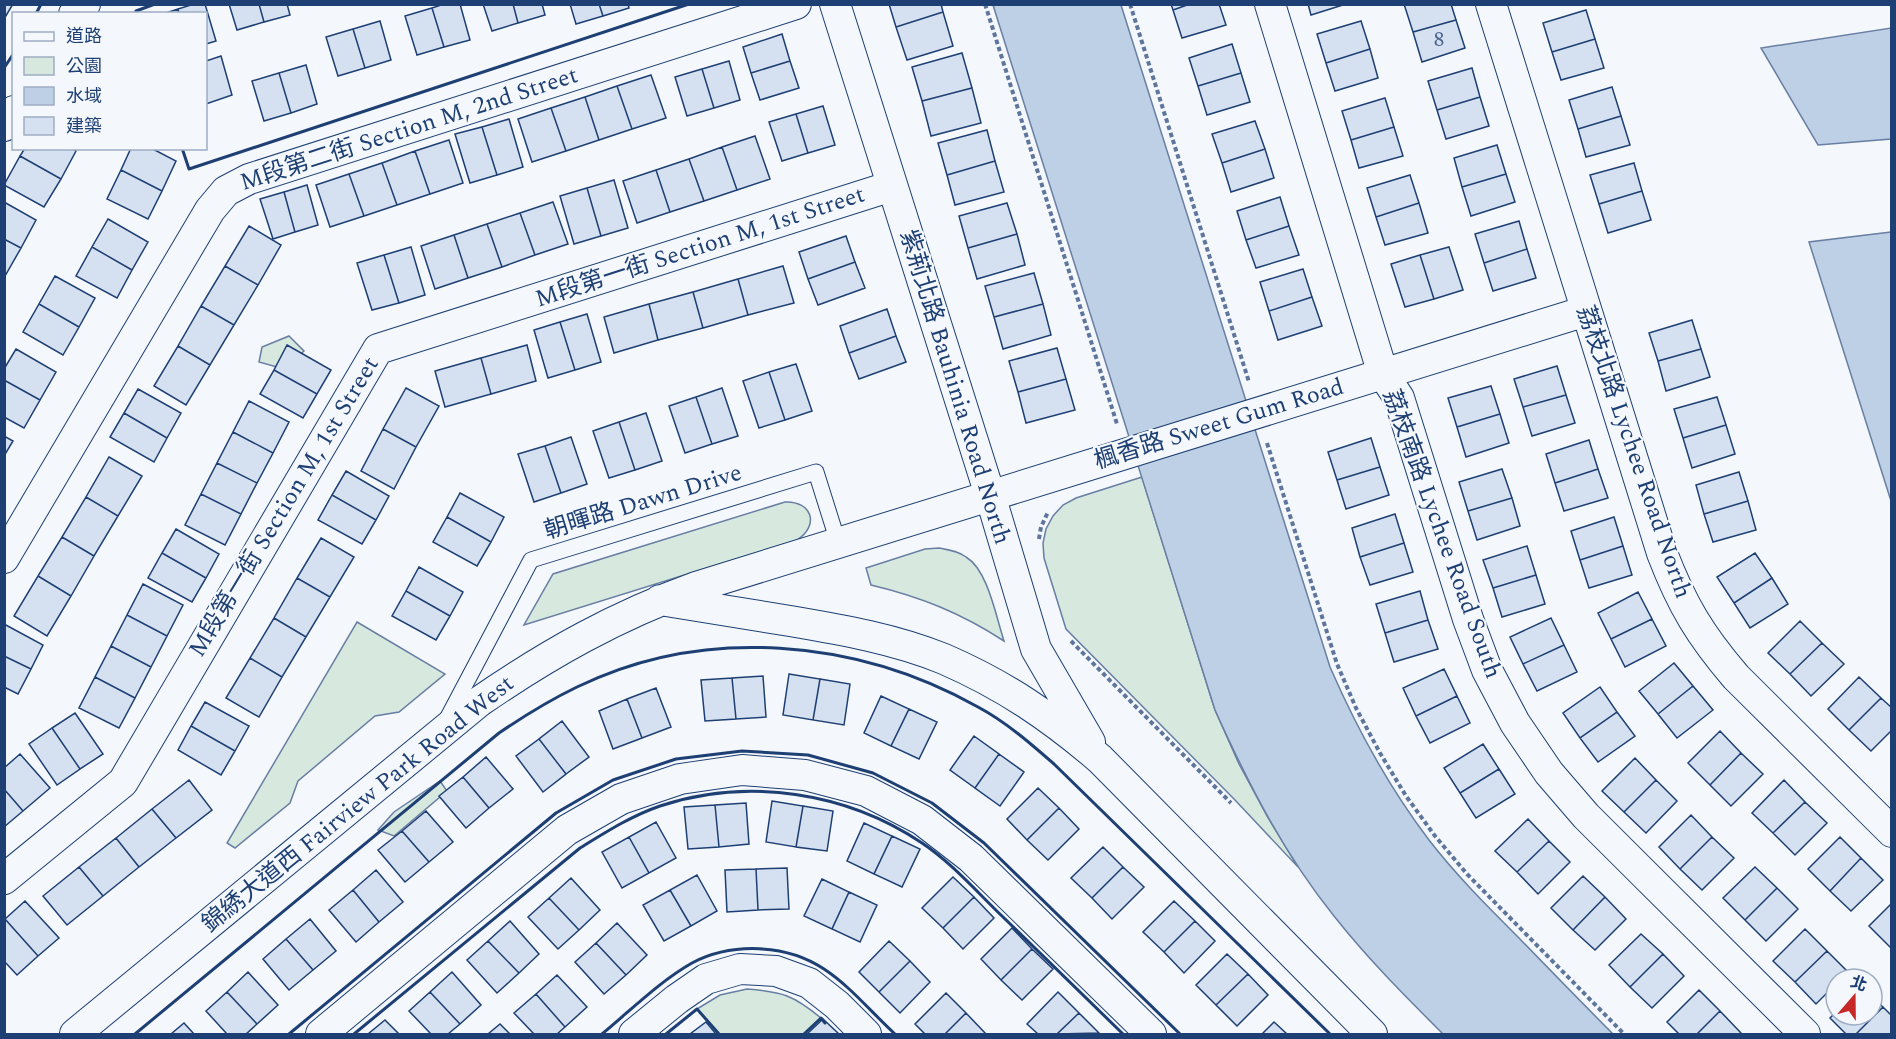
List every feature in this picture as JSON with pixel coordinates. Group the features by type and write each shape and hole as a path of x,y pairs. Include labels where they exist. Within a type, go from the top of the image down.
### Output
{"street":[{"name":"M段第二街 Section M, 2nd Street","path":"4,558 210,210 226,191 249,179 796,4"},
{"name":"紫荊北路 Bauhinia Road North","path":"835,4 990,495 1036,649 1100,759"},
{"name":"荔枝南路 Lychee Road South","path":"1270,4 1383,374 1399,398 1483,660 1515,723 1549,773 1586,816 1805,1035"},
{"name":"荔枝北路 Lychee Road North","path":"1491,4 1662,553 1675,587 1692,620 1712,650 1736,677 1892,832"},
{"name":"M段第一街 Section M, 1st Street","path":"4,879 123,782 378,349 892,186"},
{"name":"楓香路 Sweet Gum Road","path":"990,495 1127,441 1256,413 1586,311"},
{"name":"錦綉大道西 Fairview Park Road West","path":"75,1035 439,733 480,701 558,650 612,621 696,586 990,495"},
{"path":"659,600 854,632 899,643 986,678 1026,702 1100,759 1372,1035"},
{"path":"321,1035 567,830 621,799 641,792 680,779 742,770 805,775 866,791 922,820 971,858 1151,1035"},
{"path":"634,1035 677,999 706,979 740,969 776,971 809,983 837,1005 866,1035"}],"lane":[{"name":"朝暉路 Dawn Drive","path":"439,733 531,560 816,472 838,542"}],"path":[{"path":"985,4 1127,441"},
{"path":"1130,4 1256,413 1337,664 1356,708 1406,796 1435,836 1467,874 1624,1035"},
{"path":"1038,543 1041,527 1048,512 1054,507"},
{"path":"1070,639 1232,804"}],"green space":[{"path":"289,336 304,351 284,369 259,362 262,347"},
{"path":"1142,477 1215,710 1239,764 1298,867 1066,629 1044,558 1043,543 1046,529 1053,516 1063,505 1076,498"},
{"path":"785,502 802,505 810,515 809,528 797,540 524,625 553,574"},
{"path":"939,548 963,555 974,563 986,583 1004,641 940,607 871,585 866,568 925,549"},
{"path":"357,622 445,674 399,712 375,716 298,781 290,803 235,848 227,843"},
{"path":"440,781 447,791 394,836 378,830 394,812"},
{"path":"747,989 787,996 803,1004 821,1018 804,1034 719,1034 697,1009 720,995"}],"water":[{"path":"993,5 1121,5 1330,667 1351,713 1387,778 1439,853 1483,902 1613,1034 1443,1034 1347,932 1316,892 1283,843 1240,764 1215,710"},
{"path":"1891,28 1891,139 1818,145 1761,48"},
{"path":"1892,232 1891,501 1809,242"}],"building":[{"path":"4,4 13,4 4,19"},
{"path":"194,4 205,4 216,41 207,44 207,12 179,12 178,9"},
{"path":"229,4 259,4 264,22 237,30"},
{"path":"259,4 287,4 290,15 264,22"},
{"path":"444,4 460,4 470,40 444,47 432,8"},
{"path":"483,4 513,4 518,23 492,31"},
{"path":"513,4 542,4 545,15 518,23"},
{"path":"570,4 599,4 603,16 576,24"},
{"path":"599,4 628,4 629,8 603,16"},
{"path":"889,4 941,4 943,12 896,27"},
{"path":"1171,4 1190,4 1173,10"},
{"path":"1190,4 1219,4 1226,25 1182,38 1173,10"},
{"path":"1308,4 1346,4 1311,15"},
{"path":"1404,4 1451,4 1456,20 1413,32"},
{"path":"432,8 444,47 417,55 405,16"},
{"path":"1586,10 1595,39 1552,52 1543,23"},
{"path":"943,12 953,46 907,60 896,27"},
{"path":"1456,20 1465,48 1422,62 1413,32"},
{"path":"380,21 391,60 365,68 353,29"},
{"path":"1361,21 1370,49 1326,63 1317,34"},
{"path":"353,29 365,68 338,76 326,37"},
{"path":"782,34 790,61 751,73 743,47"},
{"path":"1595,39 1604,68 1561,80 1552,52"},
{"path":"1232,44 1241,73 1198,86 1189,58"},
{"path":"1370,49 1378,78 1335,91 1326,63"},
{"path":"962,53 972,88 922,101 912,67"},
{"path":"221,56 232,95 207,104 207,61"},
{"path":"729,61 740,100 714,108 702,69"},
{"path":"790,61 799,88 760,100 751,73"},
{"path":"306,65 317,104 291,113 279,73"},
{"path":"1472,68 1480,97 1437,110 1428,81"},
{"path":"702,69 714,108 687,116 675,77"},
{"path":"279,73 291,113 264,121 252,81"},
{"path":"1241,73 1250,102 1207,115 1198,86"},
{"path":"651,75 666,118 632,129 617,86"},
{"path":"617,86 632,129 599,140 585,97"},
{"path":"1612,87 1621,116 1578,129 1569,100"},
{"path":"972,88 981,123 931,136 922,101"},
{"path":"585,97 599,140 566,151 551,108"},
{"path":"1480,97 1489,126 1446,139 1437,110"},
{"path":"1385,98 1394,127 1351,140 1342,111"},
{"path":"823,106 835,145 808,153 796,114"},
{"path":"551,108 566,151 532,162 518,119"},
{"path":"796,114 808,153 782,161 769,122"},
{"path":"1621,116 1630,145 1586,157 1578,129"},
{"path":"509,119 523,167 497,175 482,127"},
{"path":"1255,121 1265,149 1222,163 1212,134"},
{"path":"482,127 497,175 470,183 455,134"},
{"path":"1394,127 1403,156 1359,168 1351,140"},
{"path":"987,130 995,161 947,175 938,143"},
{"path":"755,136 770,179 737,190 722,147"},
{"path":"449,140 463,183 430,194 415,151"},
{"path":"1497,145 1506,174 1462,187 1454,158"},
{"path":"722,147 737,190 704,201 689,159"},
{"path":"1265,149 1274,178 1231,192 1222,163"},
{"path":"24,150 76,151 61,179 20,156"},
{"path":"130,150 155,150 176,161 162,191 121,170"},
{"path":"415,151 430,194 397,205 382,163"},
{"path":"20,156 61,179 44,207 4,185"},
{"path":"689,159 704,201 670,212 656,170"},
{"path":"995,161 1004,192 955,205 947,175"},
{"path":"382,163 397,205 364,216 349,174"},
{"path":"1634,163 1642,191 1599,204 1590,175"},
{"path":"121,170 162,191 148,219 107,199"},
{"path":"656,170 670,212 637,223 623,181"},
{"path":"349,174 364,216 330,227 316,185"},
{"path":"1506,174 1515,202 1471,216 1462,187"},
{"path":"1410,175 1419,203 1376,217 1367,188"},
{"path":"614,180 628,228 601,236 587,188"},
{"path":"307,185 318,225 295,232 284,192"},
{"path":"587,188 601,236 574,244 560,196"},
{"path":"1642,191 1651,220 1608,233 1599,204"},
{"path":"284,192 295,232 273,239 260,199"},
{"path":"1280,197 1289,226 1246,240 1237,211"},
{"path":"4,202 36,220 21,248 4,239"},
{"path":"553,202 568,244 535,255 520,213"},
{"path":"1007,203 1017,234 968,248 959,216"},
{"path":"1419,203 1428,233 1385,245 1376,217"},
{"path":"520,213 535,255 502,267 487,224"},
{"path":"108,219 148,242 132,270 92,247"},
{"path":"1519,221 1527,249 1484,263 1475,234"},
{"path":"487,224 502,267 468,278 454,235"},
{"path":"249,226 281,245 258,285 225,266"},
{"path":"1289,226 1299,255 1256,268 1246,240"},
{"path":"1017,234 1025,265 977,279 968,248"},
{"path":"454,235 468,278 435,289 421,246"},
{"path":"846,236 855,262 808,279 799,252"},
{"path":"4,239 21,248 5,276 4,276"},
{"path":"92,247 132,270 117,298 76,276"},
{"path":"411,247 425,295 399,303 384,255"},
{"path":"1449,247 1463,290 1434,299 1420,255"},
{"path":"1527,249 1536,278 1493,291 1484,263"},
{"path":"384,255 399,303 372,310 357,263"},
{"path":"1420,255 1434,299 1405,307 1391,264"},
{"path":"855,262 865,288 818,305 808,279"},
{"path":"225,266 258,285 234,325 201,306"},
{"path":"783,266 794,303 748,315 738,279"},
{"path":"1303,269 1312,297 1269,311 1260,282"},
{"path":"1034,273 1043,304 994,317 985,286"},
{"path":"55,276 95,298 79,327 39,304"},
{"path":"738,279 748,315 703,328 693,292"},
{"path":"693,292 703,328 658,340 649,304"},
{"path":"1312,297 1322,326 1278,340 1269,311"},
{"path":"39,304 79,327 63,355 23,332"},
{"path":"649,304 658,340 614,353 604,317"},
{"path":"1043,304 1051,335 1003,349 994,317"},
{"path":"201,306 234,325 210,365 178,346"},
{"path":"887,309 896,336 849,353 840,326"},
{"path":"587,314 601,362 575,370 560,322"},
{"path":"1692,320 1701,349 1658,361 1649,333"},
{"path":"560,322 575,370 548,378 534,330"},
{"path":"896,336 906,362 859,379 849,353"},
{"path":"287,345 331,370 317,394 274,370"},
{"path":"527,345 536,381 491,394 481,358"},
{"path":"178,346 210,365 186,405 154,386"},
{"path":"1057,348 1066,379 1018,392 1009,361"},
{"path":"16,349 56,372 40,400 4,380 4,369"},
{"path":"1701,349 1710,377 1666,391 1658,361"},
{"path":"481,358 491,394 445,407 435,371"},
{"path":"796,364 812,411 785,420 769,372"},
{"path":"1557,366 1566,395 1523,407 1514,379"},
{"path":"274,370 317,394 303,418 260,394"},
{"path":"769,372 785,420 759,428 743,381"},
{"path":"1066,379 1075,410 1026,423 1018,392"},
{"path":"4,380 40,400 24,428 4,417"},
{"path":"1491,386 1500,414 1457,427 1448,398"},
{"path":"406,388 439,406 416,447 383,429"},
{"path":"722,388 738,436 712,444 696,397"},
{"path":"138,389 181,413 167,438 124,413"},
{"path":"1566,395 1575,423 1532,436 1523,407"},
{"path":"696,397 712,444 685,453 669,406"},
{"path":"1717,397 1726,425 1683,438 1674,409"},
{"path":"249,401 289,422 273,453 233,432"},
{"path":"124,413 167,438 154,462 110,437"},
{"path":"646,413 662,461 635,470 619,422"},
{"path":"1500,414 1509,443 1466,457 1457,427"},
{"path":"619,422 635,470 609,478 593,431"},
{"path":"1726,425 1735,454 1692,468 1683,438"},
{"path":"383,429 416,447 394,489 361,471"},
{"path":"233,432 273,453 257,483 217,463"},
{"path":"4,436 13,441 4,456"},
{"path":"571,437 587,484 561,493 545,446"},
{"path":"1371,438 1380,467 1337,480 1328,452"},
{"path":"1589,440 1598,469 1555,483 1546,454"},
{"path":"545,446 561,493 534,502 518,454"},
{"path":"109,457 142,476 118,516 86,497"},
{"path":"217,463 257,483 241,514 201,494"},
{"path":"1380,467 1389,495 1346,509 1337,480"},
{"path":"1502,469 1512,498 1468,511 1459,482"},
{"path":"1598,469 1608,498 1564,511 1555,483"},
{"path":"346,471 389,496 376,520 332,495"},
{"path":"1739,472 1748,501 1704,514 1696,485"},
{"path":"460,493 504,517 491,542 447,517"},
{"path":"201,494 241,514 225,545 185,525"},
{"path":"332,495 376,520 362,544 318,520"},
{"path":"86,497 118,516 94,556 62,537"},
{"path":"1512,498 1520,526 1477,540 1468,511"},
{"path":"1748,501 1756,530 1713,542 1704,514"},
{"path":"1395,514 1404,543 1360,557 1352,528"},
{"path":"447,517 491,542 477,566 433,542"},
{"path":"1614,517 1623,546 1580,560 1571,531"},
{"path":"176,529 219,554 206,578 162,553"},
{"path":"62,537 94,556 71,596 38,576"},
{"path":"321,538 354,557 330,597 297,578"},
{"path":"1404,543 1413,572 1370,585 1360,557"},
{"path":"1527,546 1536,575 1493,588 1483,560"},
{"path":"1623,546 1632,575 1589,588 1580,560"},
{"path":"162,553 206,578 192,602 148,578"},
{"path":"1755,553 1772,578 1734,603 1717,577"},
{"path":"419,567 463,592 450,616 406,591"},
{"path":"1536,575 1545,604 1502,617 1493,588"},
{"path":"38,576 71,596 47,636 14,616"},
{"path":"297,578 330,597 306,637 274,618"},
{"path":"1772,578 1788,604 1750,628 1734,603"},
{"path":"143,584 183,605 167,636 127,615"},
{"path":"406,591 450,616 436,640 392,616"},
{"path":"1420,591 1428,620 1385,633 1376,604"},
{"path":"1638,592 1652,619 1611,639 1598,613"},
{"path":"127,615 167,636 151,667 111,646"},
{"path":"274,618 306,637 282,677 250,658"},
{"path":"1551,618 1564,645 1523,664 1510,637"},
{"path":"1652,619 1666,646 1625,667 1611,639"},
{"path":"1428,620 1438,649 1394,662 1385,633"},
{"path":"1800,621 1822,643 1790,674 1768,653"},
{"path":"4,624 43,645 31,669 4,656"},
{"path":"1822,643 1844,664 1811,696 1790,674"},
{"path":"1564,645 1577,672 1537,691 1523,664"},
{"path":"111,646 151,667 135,698 95,677"},
{"path":"4,656 31,669 18,694 4,687"},
{"path":"250,658 282,677 259,717 226,698"},
{"path":"1674,663 1693,686 1658,714 1639,691"},
{"path":"1444,669 1457,696 1416,716 1403,688"},
{"path":"789,674 820,679 813,720 783,715"},
{"path":"763,676 766,717 736,719 732,678"},
{"path":"95,677 135,698 119,728 79,708"},
{"path":"1859,677 1881,698 1849,730 1828,709"},
{"path":"732,678 736,719 705,721 701,680"},
{"path":"820,679 850,684 844,725 813,720"},
{"path":"1693,686 1713,710 1677,738 1658,714"},
{"path":"1600,687 1617,712 1580,738 1563,713"},
{"path":"656,688 671,727 642,738 627,699"},
{"path":"881,696 909,709 891,746 864,733"},
{"path":"1457,696 1470,723 1430,743 1416,716"},
{"path":"1881,698 1892,708 1892,730 1871,751 1849,730"},
{"path":"627,699 642,738 613,749 599,711"},
{"path":"205,702 249,726 235,751 191,726"},
{"path":"909,709 937,722 919,759 891,746"},
{"path":"1617,712 1635,736 1598,762 1580,738"},
{"path":"75,713 103,754 80,769 52,728"},
{"path":"562,721 589,757 566,774 539,739"},
{"path":"191,726 235,751 221,775 178,750"},
{"path":"52,728 80,769 57,785 29,744"},
{"path":"1720,731 1741,753 1710,785 1688,763"},
{"path":"974,736 999,754 975,788 950,770"},
{"path":"539,739 566,774 543,792 516,756"},
{"path":"1483,744 1499,769 1460,793 1444,768"},
{"path":"1741,753 1763,774 1731,806 1710,785"},
{"path":"20,754 50,788 23,811 4,789 4,768"},
{"path":"999,754 1024,772 1000,806 975,788"},
{"path":"486,757 513,789 489,808 463,777"},
{"path":"1635,758 1656,780 1624,812 1602,791"},
{"path":"1499,769 1515,794 1476,818 1460,793"},
{"path":"463,777 489,808 466,828 439,796"},
{"path":"189,780 212,810 176,838 152,809"},
{"path":"1656,780 1677,801 1646,833 1624,812"},
{"path":"1784,780 1805,802 1773,833 1752,813"},
{"path":"1038,788 1059,808 1027,840 1007,819"},
{"path":"4,789 23,811 4,827"},
{"path":"772,801 803,806 796,847 766,842"},
{"path":"1805,802 1827,823 1795,855 1773,833"},
{"path":"746,803 749,844 719,847 715,805"},
{"path":"715,805 719,847 688,849 684,807"},
{"path":"803,806 833,811 827,851 796,847"},
{"path":"1059,808 1079,829 1048,860 1027,840"},
{"path":"152,809 176,838 139,867 116,838"},
{"path":"426,811 453,842 429,862 402,831"},
{"path":"1691,815 1712,837 1680,869 1659,847"},
{"path":"1528,819 1549,841 1517,872 1495,851"},
{"path":"656,822 676,858 649,873 629,837"},
{"path":"864,823 892,836 874,874 847,861"},
{"path":"402,831 429,862 405,882 378,850"},
{"path":"892,836 920,849 902,887 874,874"},
{"path":"629,837 649,873 622,888 602,852"},
{"path":"1712,837 1734,858 1702,890 1680,869"},
{"path":"1840,837 1861,858 1830,891 1808,869"},
{"path":"116,838 139,867 103,896 79,867"},
{"path":"1549,841 1570,862 1538,894 1517,872"},
{"path":"1103,847 1123,867 1092,898 1071,878"},
{"path":"1861,858 1883,880 1851,911 1830,891"},
{"path":"79,867 103,896 67,925 43,896"},
{"path":"1123,867 1144,887 1112,919 1092,898"},
{"path":"1755,867 1777,888 1745,920 1723,898"},
{"path":"787,868 789,909 758,910 756,869"},
{"path":"756,869 758,910 727,912 725,870"},
{"path":"376,870 403,902 379,922 353,890"},
{"path":"697,875 717,911 691,926 670,890"},
{"path":"1583,876 1605,897 1573,930 1551,908"},
{"path":"953,877 974,897 943,928 922,908"},
{"path":"571,878 600,910 579,930 549,898"},
{"path":"822,879 849,892 832,929 804,916"},
{"path":"1777,888 1798,909 1766,941 1745,920"},
{"path":"353,890 379,922 356,942 329,910"},
{"path":"670,890 691,926 664,941 643,905"},
{"path":"849,892 877,905 860,942 832,929"},
{"path":"974,897 994,918 963,949 943,928"},
{"path":"1605,897 1626,919 1595,950 1573,930"},
{"path":"549,898 579,930 558,949 528,917"},
{"path":"25,901 59,938 38,956 5,919"},
{"path":"1174,901 1195,921 1164,952 1143,932"},
{"path":"1892,903 1892,945 1890,947 1869,926"},
{"path":"5,919 38,956 17,975 4,961"},
{"path":"310,919 336,951 313,970 286,939"},
{"path":"510,921 539,954 519,973 488,941"},
{"path":"1195,921 1215,941 1184,973 1164,952"},
{"path":"617,923 647,955 626,975 596,943"},
{"path":"1012,928 1032,949 1001,980 981,959"},
{"path":"1805,929 1827,951 1795,982 1773,961"},
{"path":"1641,934 1663,954 1630,987 1609,965"},
{"path":"286,939 313,970 289,990 263,959"},
{"path":"488,941 519,973 497,993 467,960"},
{"path":"889,941 910,961 879,992 859,972"},
{"path":"596,943 626,975 604,994 575,962"},
{"path":"1032,949 1053,969 1022,1000 1001,980"},
{"path":"1827,951 1843,967 1824,967 1824,996 1816,1004 1795,982"},
{"path":"1227,954 1248,974 1216,1005 1196,985"},
{"path":"1663,954 1684,976 1652,1008 1630,987"},
{"path":"910,961 930,982 900,1013 879,992"},
{"path":"248,972 278,1005 257,1024 227,992"},
{"path":"452,972 481,1005 460,1024 430,992"},
{"path":"1248,974 1268,995 1237,1026 1216,1005"},
{"path":"557,975 587,1007 565,1027 536,994"},
{"path":"1699,990 1720,1011 1697,1034 1679,1034 1667,1022"},
{"path":"227,992 257,1024 246,1034 227,1034 206,1011"},
{"path":"430,992 460,1024 448,1034 431,1034 409,1011"},
{"path":"1058,992 1079,1013 1057,1034 1038,1034 1027,1024"},
{"path":"946,993 966,1013 945,1034 925,1034 915,1024"},
{"path":"536,994 565,1027 557,1034 534,1034 514,1013"},
{"path":"1884,1008 1892,1016 1892,1034 1856,1034 1863,1027 1884,1027"},
{"path":"1720,1011 1741,1033 1697,1034"},
{"path":"966,1013 986,1034 945,1034"},
{"path":"1079,1013 1099,1033 1057,1034"},
{"path":"823,1019 839,1034 807,1034"},
{"path":"385,1020 399,1034 368,1034"},
{"path":"706,1022 716,1034 690,1034"},
{"path":"1274,1022 1287,1034 1262,1034"},
{"path":"184,1023 194,1034 171,1034"},
{"path":"500,1024 510,1034 488,1034"},
{"path":"1839,1027 1863,1027 1856,1034 1846,1034"}],"wall":[{"path":"37,12 41,4"},
{"path":"136,12 155,4"},
{"path":"183,150 189,169 689,4"},
{"path":"4,68 12,56"},
{"path":"135,1034 499,733 518,720 577,687 626,667 676,654 728,648 780,648 831,654 882,666 931,684 998,719 1054,764 1330,1034"},
{"path":"289,1034 556,813 613,780 676,759 742,751 808,755 873,773 932,803 984,843 1180,1034"},
{"path":"354,1034 580,848 649,810 693,797 727,792 762,792 829,801 893,826 922,843 964,878 1123,1034"},
{"path":"602,1034 680,970 708,956 742,949 777,951 809,961 824,969 852,992 895,1034"},
{"path":"666,1034 697,1009 719,1034"},
{"path":"804,1034 821,1018 825,1023"}]}
